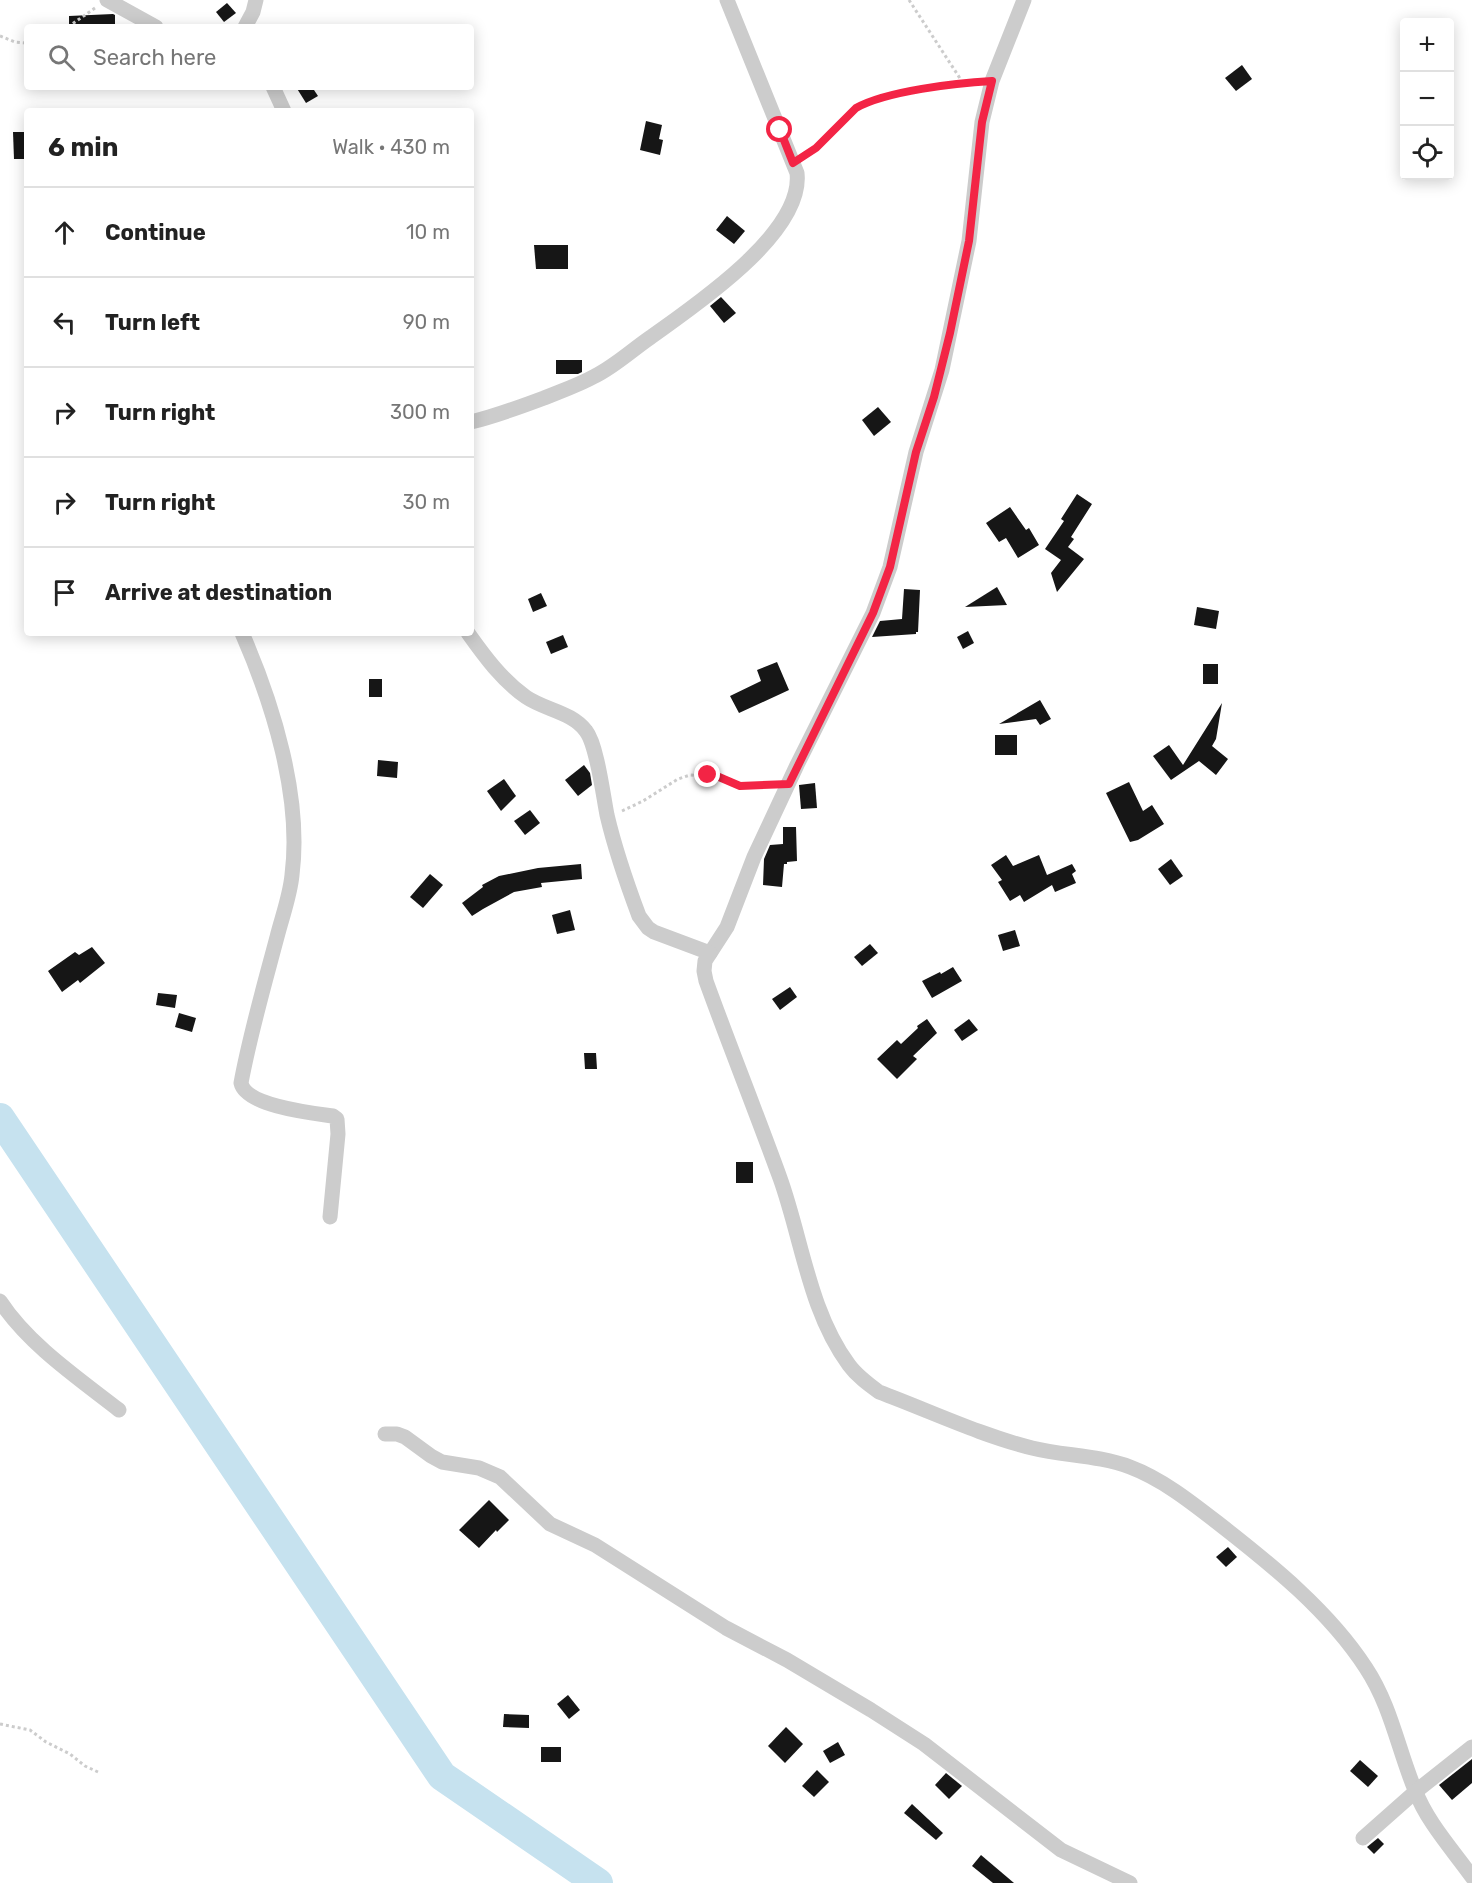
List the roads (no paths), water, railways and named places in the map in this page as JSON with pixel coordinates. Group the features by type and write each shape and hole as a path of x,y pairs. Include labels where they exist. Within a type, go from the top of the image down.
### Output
{"street":[{"path":"247,24 256,0"},
{"path":"474,421 504,413 596,376 702,300 744,264 777,230 796,195 798,184 793,163 727,0"},
{"path":"1023,0 992,81 982,122 969,241 950,333 934,397 916,452 890,567 869,622 754,857 727,927 710,952 704,971 706,981 781,1181 823,1319 849,1365 867,1384 879,1392 978,1431 1034,1449 1097,1457 1132,1468 1166,1486 1235,1536 1303,1595 1348,1643 1378,1687 1394,1725 1415,1792 1433,1824 1472,1877"},
{"path":"102,3 149,24"},
{"path":"274,90 283,108"},
{"path":"243,636 263,683 280,745 291,796 294,826 292,876 241,1083 247,1094 268,1102 298,1111 333,1116 337,1119 338,1134 330,1217"},
{"path":"470,636 496,671 519,691 536,703 575,721 585,730 592,744 608,818 634,903 644,924 662,936 710,952"},
{"path":"0,1300 18,1326 76,1377 119,1410"},
{"path":"385,1434 405,1437 442,1462 479,1468 500,1477 550,1524 596,1545 726,1628 852,1698 924,1744 1061,1850 1130,1883"},
{"path":"1363,1838 1415,1792 1472,1748"}],"waterway":[{"path":"0,1118 442,1776 598,1883"}]}
